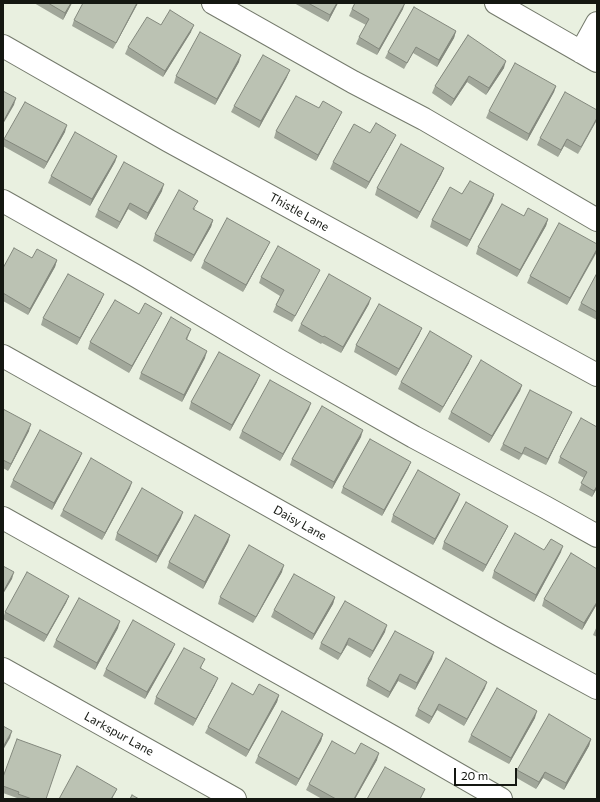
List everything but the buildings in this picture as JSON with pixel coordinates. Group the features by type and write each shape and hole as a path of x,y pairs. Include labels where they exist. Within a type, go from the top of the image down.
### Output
{"street":[{"path":"213,3 353,82 431,123 597,220"},
{"path":"496,3 589,56 597,23"},
{"name":"Thistle Lane","path":"3,46 169,141 597,374"},
{"path":"3,201 400,429 597,536"},
{"name":"Daisy Lane","path":"3,356 494,632 597,688"},
{"path":"3,518 501,799"},
{"name":"Larkspur Lane","path":"3,669 235,799"}]}
